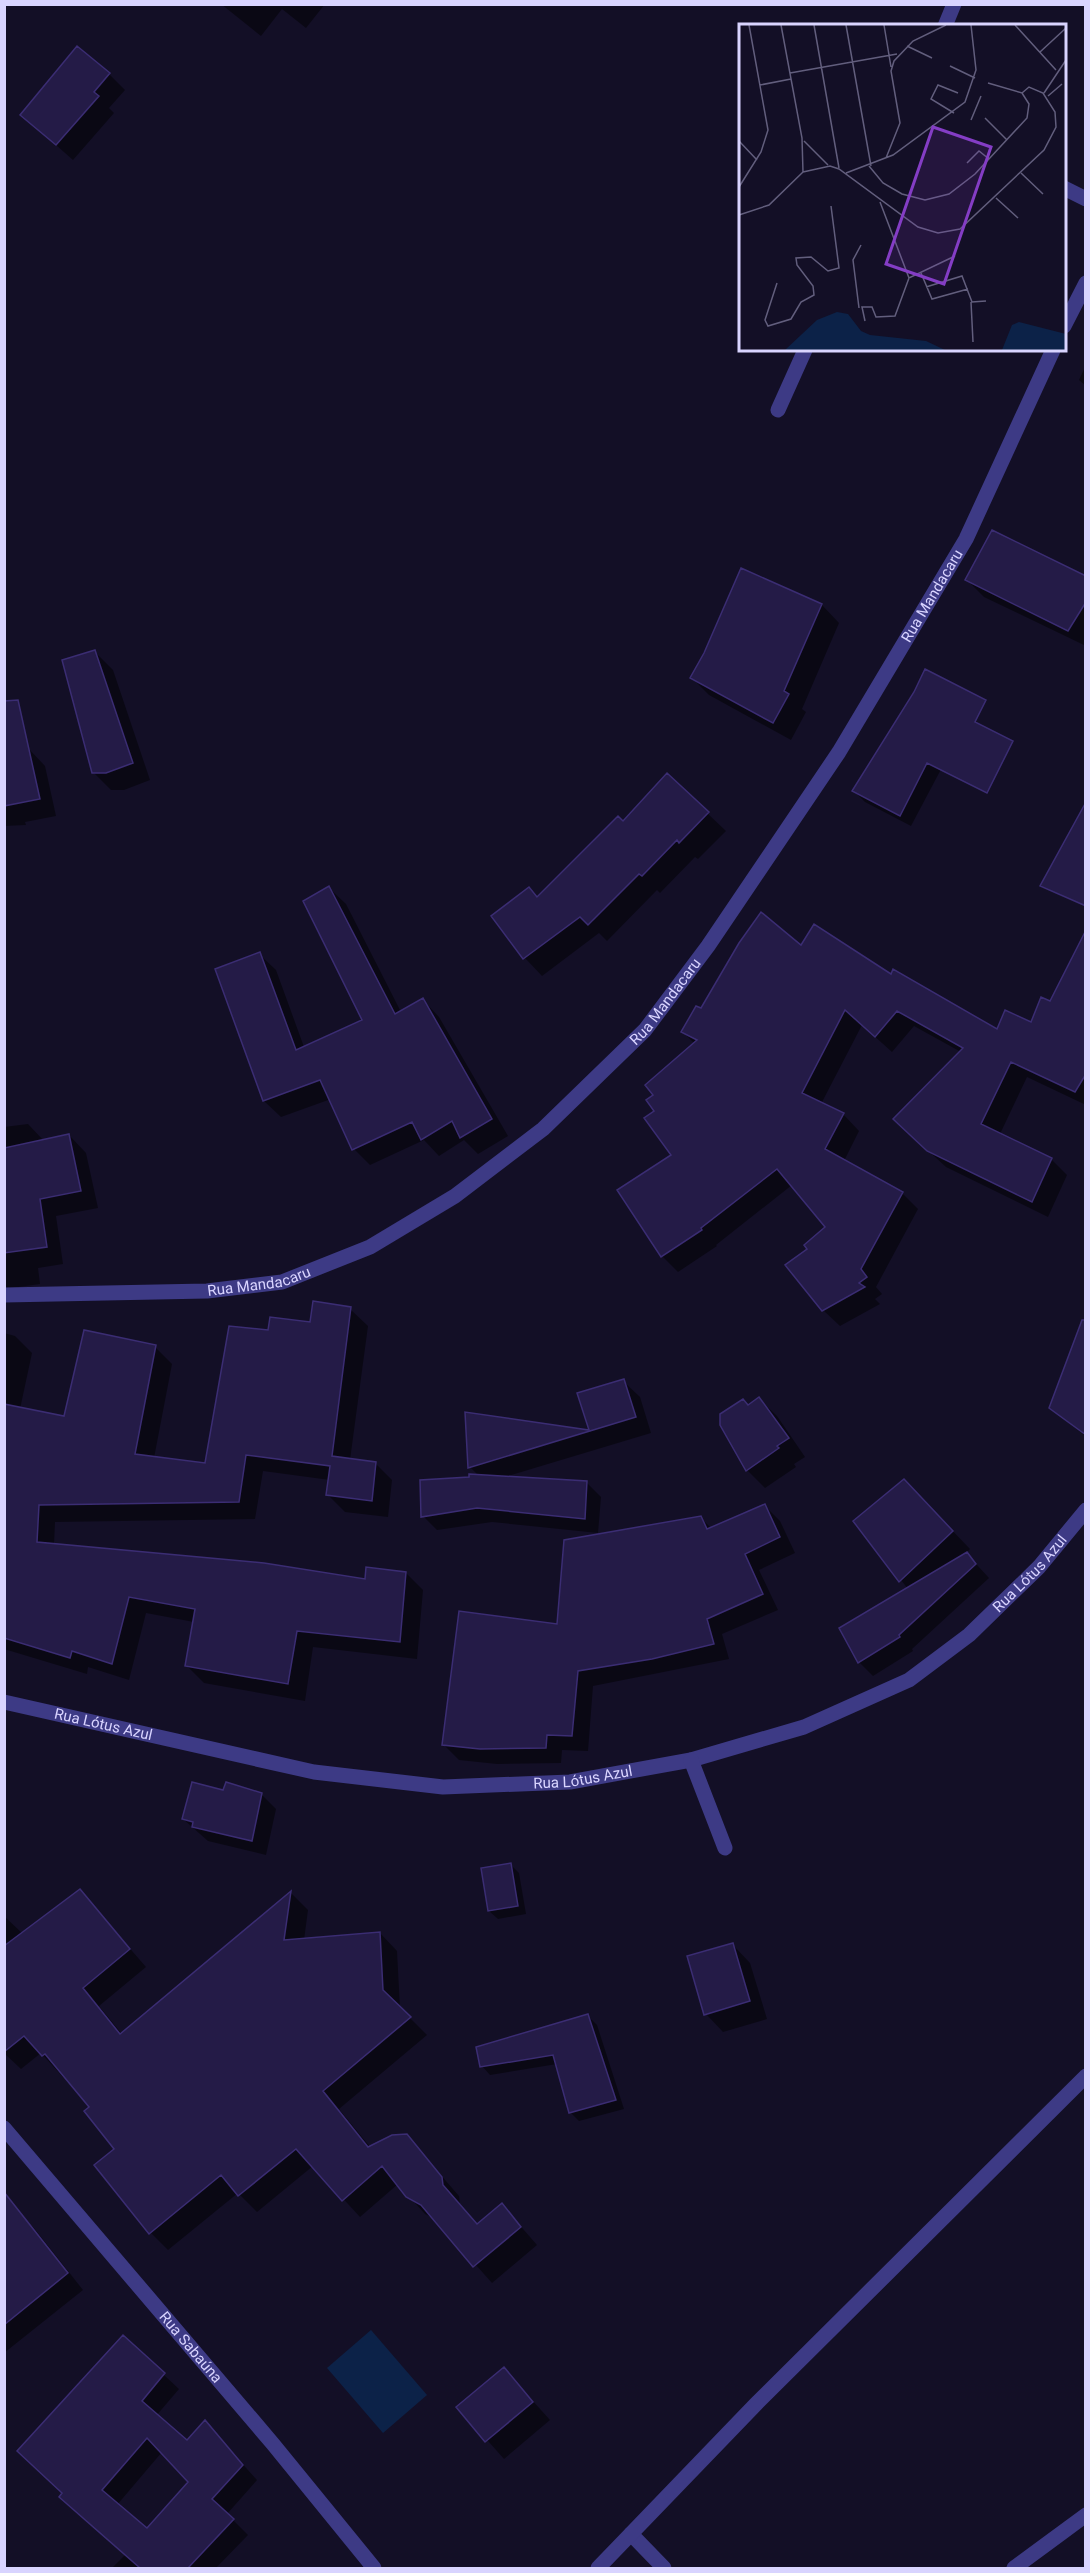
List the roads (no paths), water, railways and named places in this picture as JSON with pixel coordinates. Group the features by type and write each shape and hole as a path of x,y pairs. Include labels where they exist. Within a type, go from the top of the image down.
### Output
{"street":[{"path":"946,24 954,4"},
{"path":"1066,189 1086,199"},
{"path":"1066,324 1086,283"},
{"path":"778,410 805,351"},
{"name":"Rua Mandacaru","path":"4,1295 207,1291 282,1282 370,1247 455,1196 543,1129 645,1030 708,946 839,752 966,540 1053,351"},
{"name":"Rua Lótus Azul","path":"4,1702 314,1772 443,1786 570,1782 691,1760 804,1727 909,1680 969,1635 985,1620 1039,1567 1086,1510"},
{"path":"691,1760 725,1848"},
{"path":"598,2568 756,2404 1086,2076"},
{"name":"Rua Sabaúna","path":"4,2128 273,2444 374,2568"},
{"path":"1014,2568 1086,2515"},
{"path":"631,2534 664,2568"}],"water":[{"path":"371,2330 427,2395 383,2433 327,2368"}]}
